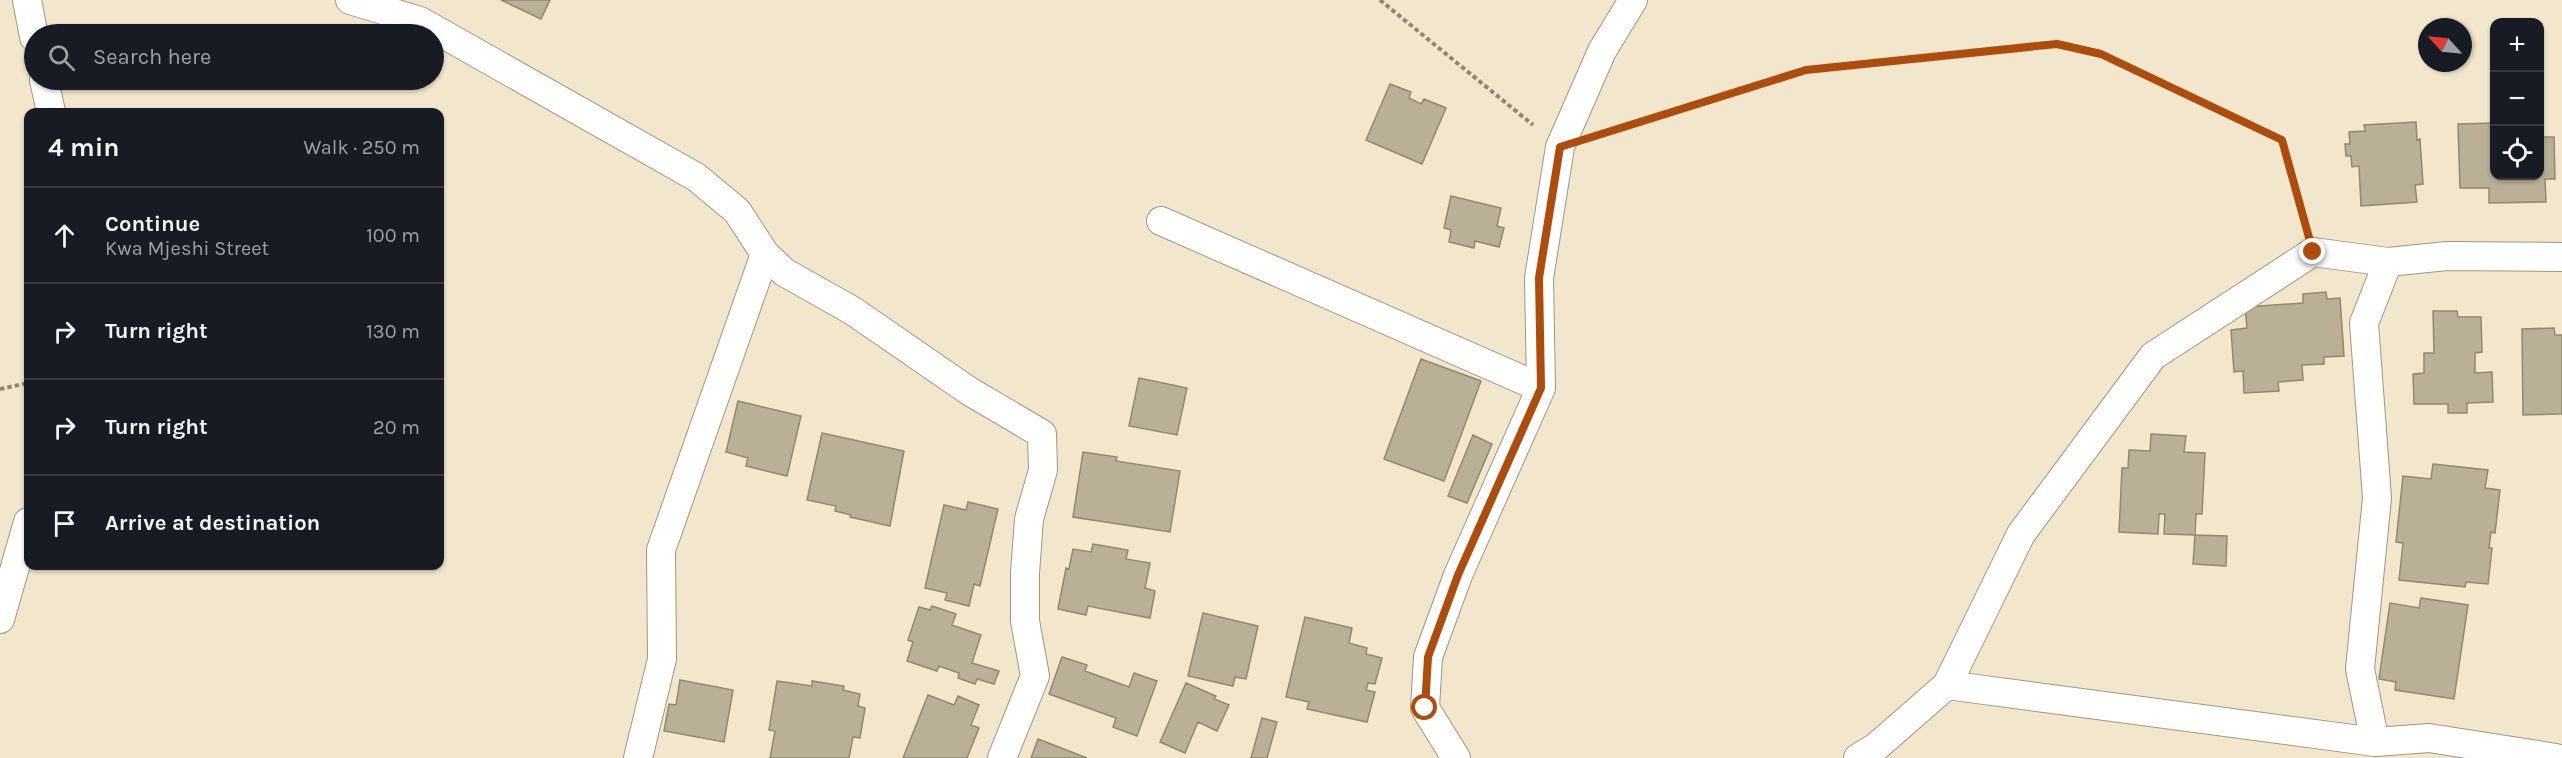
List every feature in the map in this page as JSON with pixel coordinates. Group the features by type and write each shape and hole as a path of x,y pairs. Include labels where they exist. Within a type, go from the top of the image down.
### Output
{"street":[{"path":"27,0 32,24"},
{"path":"350,0 425,24"},
{"path":"1456,758 1425,708 1428,657 1458,575 1541,388 1539,278 1560,147 1602,51 1633,0"},
{"path":"444,35 696,177 737,211 765,255 783,272 854,311 969,392 1042,434 1043,470 1029,519 1025,573 1025,621 1035,676 1002,758"},
{"path":"46,90 50,108"},
{"path":"1161,220 1541,388"},
{"path":"1858,758 1876,747 1947,685 2021,534 2153,356 2313,252 2388,262 2447,256 2562,257"},
{"path":"638,758 662,659 661,550 765,255"},
{"path":"2375,742 2360,669 2377,498 2364,323 2388,262"},
{"path":"0,620 24,536"},
{"path":"1947,685 2375,742 2428,738 2556,758"}],"path":[{"path":"1380,0 1560,147 1806,70 2057,44 2101,54 2282,140 2313,252"},
{"path":"0,389 24,384"}],"building":[{"path":"501,0 550,0 541,19"},
{"path":"1390,84 1411,92 1409,98 1421,104 1424,99 1446,108 1422,164 1366,140"},
{"path":"2416,122 2417,140 2420,139 2423,184 2415,185 2417,202 2361,206 2359,166 2352,167 2351,156 2346,156 2345,144 2350,144 2349,132 2365,131 2364,125"},
{"path":"2490,123 2490,180 2544,180 2544,137 2554,137 2555,179 2545,179 2546,202 2489,203 2489,188 2460,188 2458,124"},
{"path":"1451,196 1501,208 1497,226 1504,228 1499,247 1475,241 1474,248 1449,242 1451,230 1444,228"},
{"path":"2326,292 2327,299 2340,298 2344,356 2324,357 2324,364 2302,365 2303,380 2278,382 2279,391 2244,393 2243,371 2234,372 2231,330 2247,328 2245,307 2303,303 2303,294"},
{"path":"2433,311 2457,311 2458,317 2481,317 2482,352 2475,353 2475,373 2492,372 2493,402 2467,403 2467,413 2448,413 2448,404 2414,404 2413,374 2424,373 2424,353 2434,353"},
{"path":"2554,328 2555,335 2562,335 2562,414 2523,415 2522,329"},
{"path":"1421,359 1481,381 1444,481 1384,459"},
{"path":"1139,378 1187,388 1177,435 1129,426"},
{"path":"738,401 801,416 787,476 746,466 748,458 726,452"},
{"path":"822,433 904,451 890,526 850,517 851,515 835,511 836,506 807,500"},
{"path":"2151,434 2186,436 2184,452 2205,453 2202,514 2196,514 2195,535 2164,534 2165,514 2159,514 2158,534 2119,532 2122,468 2128,468 2129,450 2150,451"},
{"path":"1473,435 1492,444 1467,503 1448,496"},
{"path":"1083,452 1117,457 1116,461 1180,471 1170,532 1073,517"},
{"path":"2433,464 2488,470 2485,488 2500,490 2495,533 2491,532 2489,548 2492,548 2488,584 2466,582 2465,587 2399,580 2403,543 2396,542 2403,476 2431,479"},
{"path":"968,502 998,509 980,586 974,584 969,606 945,600 947,593 925,588 944,505 966,510"},
{"path":"2195,535 2227,536 2226,566 2193,564"},
{"path":"1093,544 1128,550 1126,559 1150,563 1145,588 1155,591 1150,618 1088,606 1086,615 1058,609 1066,568 1069,569 1073,549 1091,552"},
{"path":"2421,598 2468,605 2454,699 2395,690 2396,682 2379,679 2390,603 2419,608"},
{"path":"932,606 956,614 952,625 981,635 972,663 999,671 994,684 977,679 975,684 958,678 959,673 939,666 937,671 907,661 913,642 908,640 919,607 930,610"},
{"path":"1203,613 1258,626 1246,679 1235,677 1233,686 1188,676"},
{"path":"1305,617 1352,628 1349,643 1367,648 1366,654 1382,658 1375,684 1368,683 1366,690 1375,692 1367,722 1307,709 1309,702 1286,697"},
{"path":"1062,657 1087,665 1085,671 1129,687 1134,673 1157,681 1137,736 1113,727 1116,718 1049,694"},
{"path":"680,680 733,690 724,742 664,731 669,704 676,705"},
{"path":"777,681 812,686 812,681 844,686 843,690 860,694 858,706 865,708 860,738 853,737 849,758 770,758 775,731 769,730"},
{"path":"1186,683 1216,696 1214,699 1229,705 1217,731 1198,722 1185,753 1160,742"},
{"path":"928,695 954,705 958,696 979,705 971,725 979,728 967,758 903,758"},
{"path":"1262,718 1277,722 1267,758 1251,758"},
{"path":"1038,739 1056,746 1087,758 1031,758"}],"route":[{"path":"1425,708 1428,657 1458,575 1541,388 1539,278 1560,147 1806,70 2057,44 2101,54 2282,140 2313,252"}]}
